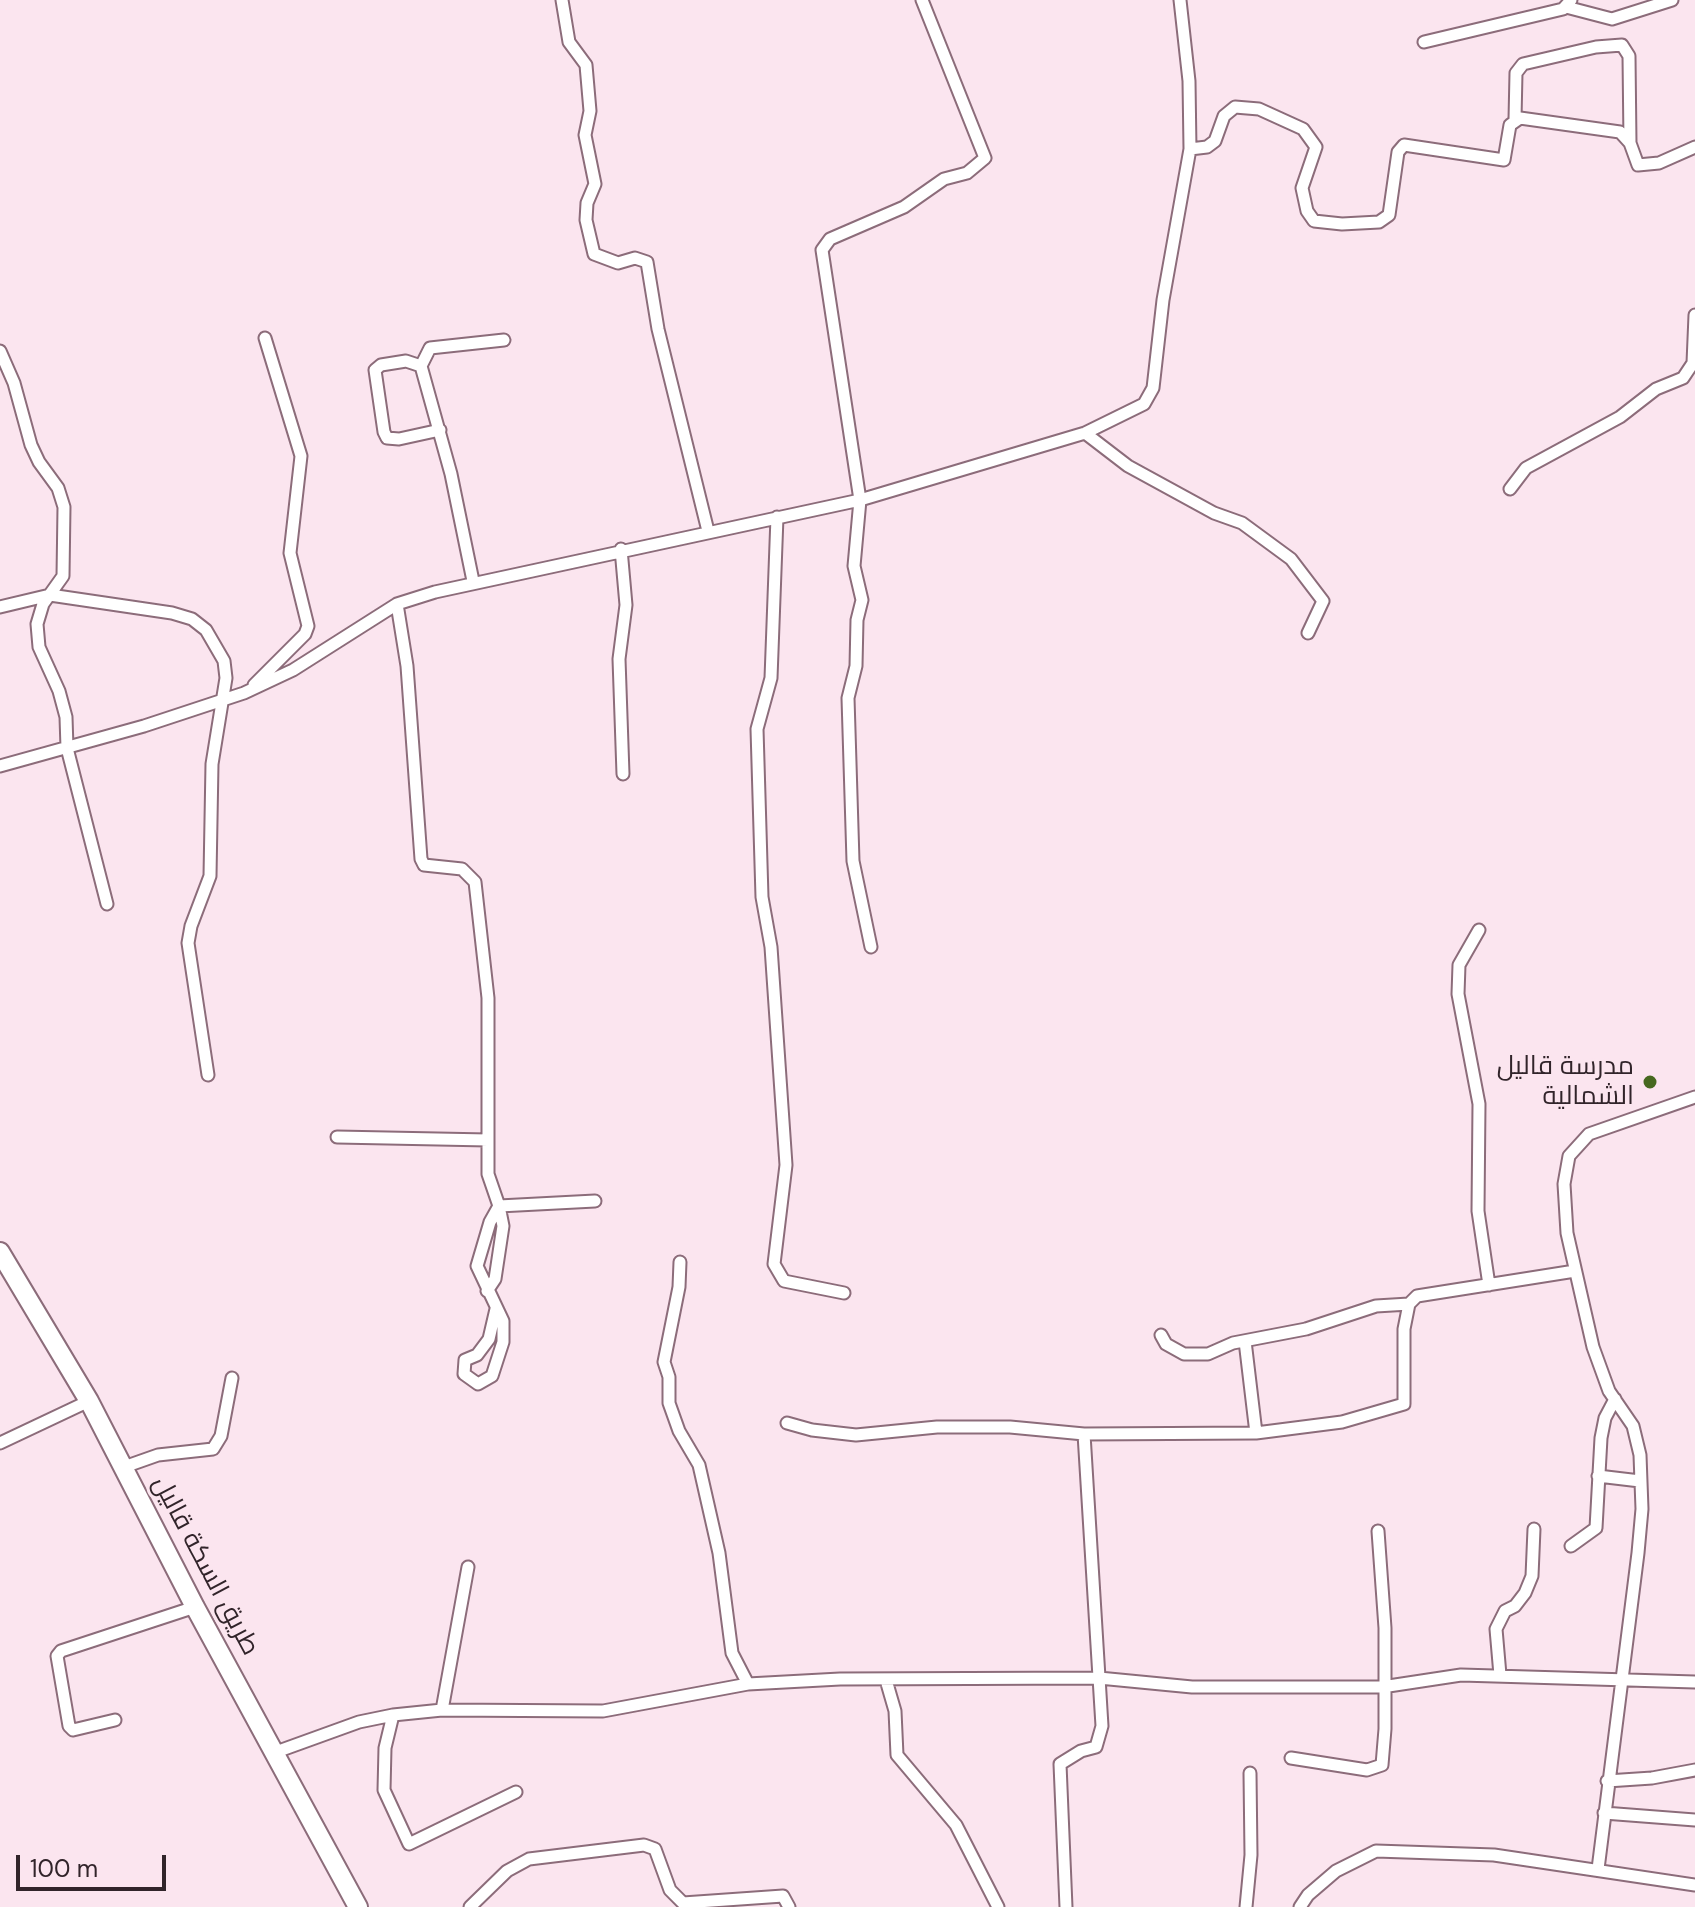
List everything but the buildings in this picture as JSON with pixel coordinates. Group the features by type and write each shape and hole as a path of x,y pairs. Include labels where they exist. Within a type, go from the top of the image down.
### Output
{"main road":[{"name":"طريق السكة قاليل","path":"0,1252 89,1401 195,1607 358,1907"}],"street":[{"path":"562,0 569,42 586,65 590,111 585,135 595,184 587,203 586,220 594,254 618,263 635,258 647,262 658,329 708,531"},
{"path":"871,947 853,861 848,698 856,666 857,620 862,600 854,566 860,500 822,250 830,239 904,207 944,179 967,173 985,158 922,0"},
{"path":"0,766 244,693 293,670 397,604 473,581 860,500 1085,433 1144,404 1153,388 1163,300 1190,149 1189,81 1180,0"},
{"path":"1424,42 1569,4 1612,19 1672,0"},
{"path":"1190,149 1207,147 1215,141 1224,116 1235,107 1259,109 1303,129 1316,147 1302,188 1307,211 1314,221 1371,223 1389,215 1401,147 1409,145 1504,160 1509,129 1515,119 1518,68 1568,52 1622,45 1629,56 1630,143 1634,162 1643,166 1695,147"},
{"path":"1515,119 1536,118 1606,127 1625,135 1630,143"},
{"path":"1510,489 1526,468 1620,417 1656,389 1683,378 1693,363 1695,315"},
{"path":"244,693 299,641 308,626 290,553 301,456 265,338"},
{"path":"473,581 440,430 421,366 430,348 504,340"},
{"path":"0,351 14,383 31,445 58,488 64,507 63,576 37,624 39,647 59,691 66,717 67,748 107,904"},
{"path":"421,366 406,361 381,365 375,370 384,432 387,438 399,439 440,430"},
{"path":"1085,433 1128,466 1214,513 1242,523 1291,559 1323,601 1308,633"},
{"path":"777,517 771,678 757,729 762,897 771,947 786,1165 774,1264 784,1281 844,1293"},
{"path":"621,549 626,605 619,659 623,774"},
{"path":"0,607 50,595 105,601 192,619 206,630 224,661 226,678 212,764 210,876 196,910 188,943 208,1075"},
{"path":"397,604 415,745 421,859 424,865 462,869 471,875 477,896 490,1026 488,1174 503,1226 495,1279 487,1291"},
{"path":"1479,930 1459,965 1458,994 1479,1104 1478,1211 1489,1285"},
{"path":"1598,1869 1638,1553 1640,1481 1638,1438 1615,1399 1593,1347 1575,1271 1564,1205 1569,1156 1596,1131 1695,1097"},
{"path":"337,1137 488,1140"},
{"path":"499,1206 595,1201"},
{"path":"496,1309 489,1339 477,1355 465,1360 464,1374 478,1384 492,1376 503,1342 503,1321 477,1266 490,1222 499,1206"},
{"path":"477,1266 497,1257"},
{"path":"680,1262 679,1287 664,1362 669,1377 669,1403 679,1431 699,1465 730,1619 732,1653 748,1684"},
{"path":"1161,1335 1173,1350 1196,1355 1306,1329 1376,1306 1409,1304 1423,1295 1575,1271"},
{"path":"787,1423 812,1430 856,1435 952,1427 1010,1427 1084,1434 1256,1433 1342,1422 1401,1407 1406,1399 1404,1329 1409,1304"},
{"path":"1245,1341 1256,1433"},
{"path":"124,1467 158,1455 213,1449 221,1436 232,1378"},
{"path":"1571,1546 1596,1528 1605,1418 1615,1399"},
{"path":"0,1443 89,1401"},
{"path":"1066,1907 1060,1764 1081,1751 1096,1747 1102,1726 1084,1434"},
{"path":"1598,1476 1640,1481"},
{"path":"1500,1675 1496,1629 1505,1611 1515,1606 1525,1593 1532,1576 1534,1529"},
{"path":"1291,1758 1367,1770 1382,1765 1385,1628 1378,1531"},
{"path":"442,1710 468,1567"},
{"path":"115,1720 73,1730 69,1726 57,1656 61,1651 195,1607"},
{"path":"276,1752 359,1722 393,1715 442,1710 603,1711 748,1684 1099,1678 1192,1687 1382,1687 1425,1678 1500,1675 1695,1682"},
{"path":"886,1680 895,1711 897,1755 956,1825 998,1907"},
{"path":"393,1715 385,1748 384,1790 409,1844 516,1792"},
{"path":"1607,1781 1652,1778 1695,1770"},
{"path":"1246,1907 1251,1855 1250,1773"},
{"path":"1604,1813 1695,1820"},
{"path":"470,1907 507,1871 529,1859 644,1845 655,1849 670,1890 683,1903 783,1896 789,1907"},
{"path":"1300,1907 1308,1895 1336,1871 1376,1851 1494,1855 1695,1885"}],"place":[{"name":"مدرسة قاليل الشمالية","path":"1650,1082"}]}
